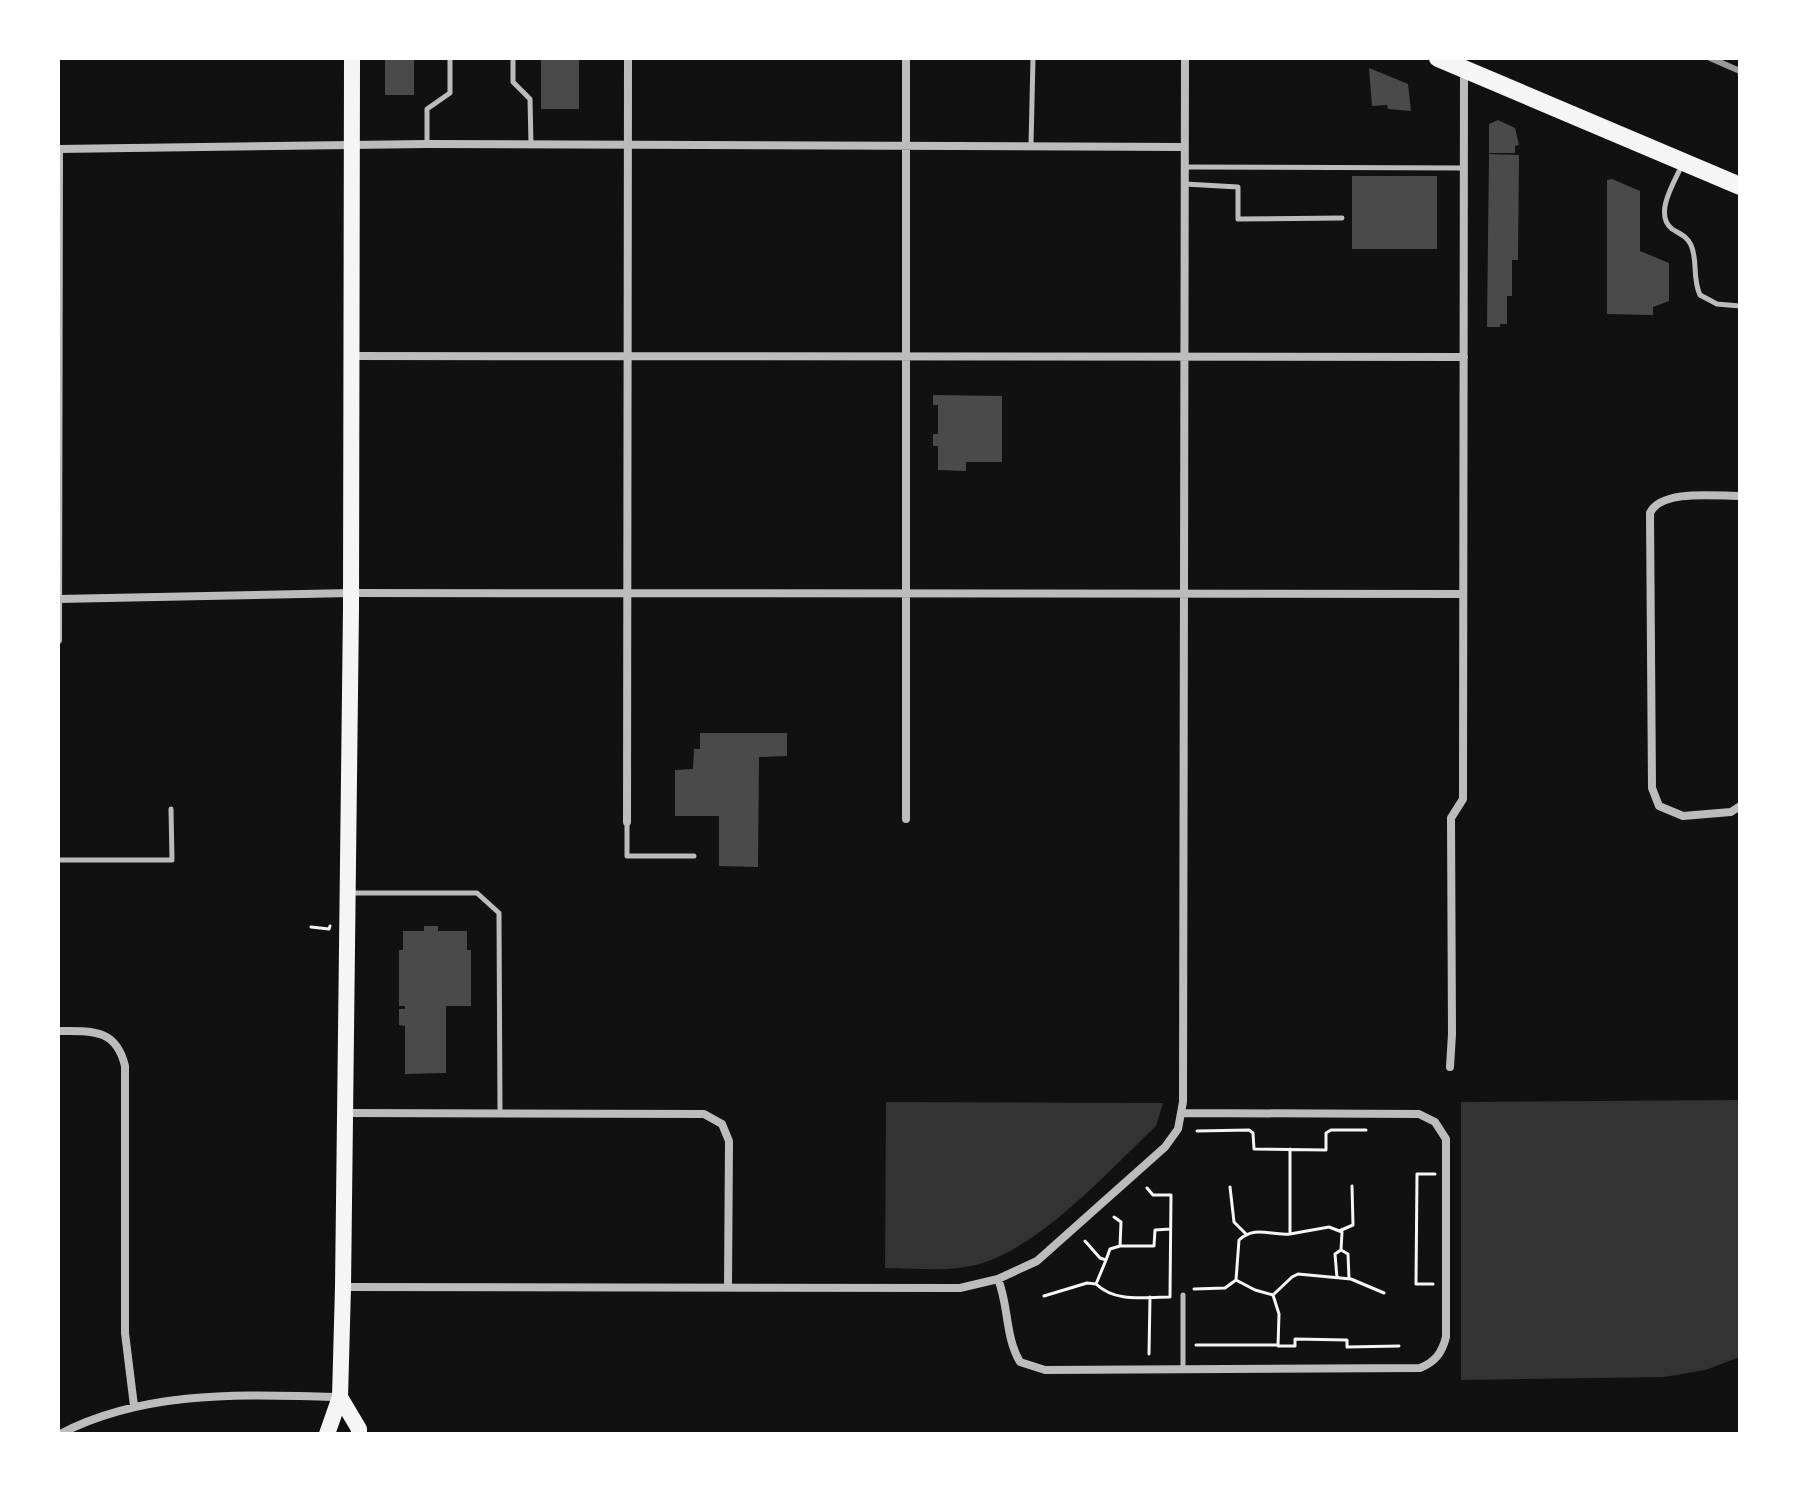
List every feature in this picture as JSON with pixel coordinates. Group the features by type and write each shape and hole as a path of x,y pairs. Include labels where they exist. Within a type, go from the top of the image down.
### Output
{"main road":[{"path":"327,1434 340,1397 343,1287 343,1113 349,893 352,58"},
{"path":"1438,58 1740,186"},
{"path":"340,1397 359,1434"}],"street":[{"path":"627,822 628,58"},
{"path":"906,58 906,819"},
{"path":"343,1287 960,1288 998,1279 1037,1261 1165,1147 1178,1129 1182,1113 1185,58"},
{"path":"1450,1067 1451,818 1463,799 1464,69"},
{"path":"58,640 58,149 427,144 1184,147"},
{"path":"351,356 1464,357"},
{"path":"1740,496 1669,497 1654,505 1650,513 1652,788 1659,806 1683,816 1731,812 1740,806"},
{"path":"58,599 351,593 1462,594"},
{"path":"58,1031 92,1031 106,1035 122,1054 125,1066 125,1333 134,1406"},
{"path":"343,1113 704,1114 722,1124 729,1141 728,1286"},
{"path":"998,1279 1006,1299 1012,1349 1020,1362 1045,1370 1420,1368 1431,1363 1443,1350 1446,1337 1447,1284 1446,1139 1435,1122 1419,1114 1182,1113"},
{"path":"60,1434 84,1422 134,1406 222,1395 340,1397"}],"lane":[{"path":"427,144 427,109 450,93 450,58"},
{"path":"513,58 513,82 530,99 531,144"},
{"path":"1031,145 1033,58"},
{"path":"1684,162 1666,201 1665,220 1692,246 1694,282 1700,295 1717,304 1740,306"},
{"path":"1184,167 1464,168"},
{"path":"1184,184 1238,187 1238,219 1342,218"},
{"path":"58,860 172,860 171,809"},
{"path":"627,822 627,856 694,856"},
{"path":"349,893 477,893 499,913 500,1113"},
{"path":"1181,1292 1183,1369"}],"path":[{"path":"311,927 329,929 330,926"},
{"path":"1197,1131 1249,1130 1253,1133 1254,1149 1326,1150 1326,1133 1331,1130 1366,1130"},
{"path":"1290,1149 1290,1234"},
{"path":"1447,1174 1417,1174 1416,1284 1447,1284"},
{"path":"1339,1231 1353,1225 1352,1186"},
{"path":"1230,1187 1234,1222 1246,1234"},
{"path":"1044,1296 1087,1283 1096,1284 1112,1296 1170,1297 1171,1195 1153,1195 1147,1188"},
{"path":"1114,1217 1121,1222 1120,1246"},
{"path":"1191,1289 1225,1288 1236,1280 1239,1240 1255,1231 1290,1234 1329,1227 1342,1232 1344,1242 1335,1254 1337,1278"},
{"path":"1096,1284 1110,1249 1154,1246 1155,1230 1170,1229"},
{"path":"1085,1241 1100,1258 1106,1260"},
{"path":"1341,1250 1348,1254 1349,1279"},
{"path":"1273,1295 1298,1274 1349,1279 1384,1293"},
{"path":"1236,1280 1273,1295"},
{"path":"1170,1289 1181,1292"},
{"path":"1273,1295 1279,1314 1278,1346"},
{"path":"1149,1354 1150,1297"},
{"path":"1295,1355 1295,1339 1347,1340 1347,1355"},
{"path":"1191,1345 1295,1346"},
{"path":"1347,1347 1399,1346"}],"shaded area":[{"path":"1740,1100 1740,1357 1705,1370 1664,1377 1461,1380 1461,1102"},
{"path":"886,1102 1163,1103 1156,1126 1046,1228 996,1258 961,1268 928,1269 885,1268"}],"building":[{"path":"385,58 414,58 414,95 385,95"},
{"path":"541,58 579,58 579,109 541,109"},
{"path":"1369,68 1408,84 1411,111 1388,109 1387,105 1372,106"},
{"path":"1498,120 1515,128 1519,145 1515,146 1515,153 1489,153 1489,124"},
{"path":"1489,154 1519,155 1518,260 1512,260 1512,296 1507,296 1507,324 1500,324 1500,327 1487,327"},
{"path":"1352,176 1437,176 1437,249 1352,249"},
{"path":"1612,179 1640,191 1640,251 1669,263 1669,301 1653,307 1653,315 1607,314 1607,180"},
{"path":"933,395 1002,396 1002,462 966,462 966,471 938,470 938,446 933,446 933,434 938,434 938,405 933,405"},
{"path":"700,733 787,733 787,756 759,757 758,867 719,866 719,816 675,816 675,770 693,769 694,749 700,749"},
{"path":"424,926 438,926 438,931 467,931 467,950 471,950 471,1006 446,1006 446,1073 405,1074 405,1026 399,1025 399,1009 405,1009 405,1006 399,1006 399,950 403,950 403,931 424,931"}],"railway":[{"path":"1710,58 1740,71"}]}
